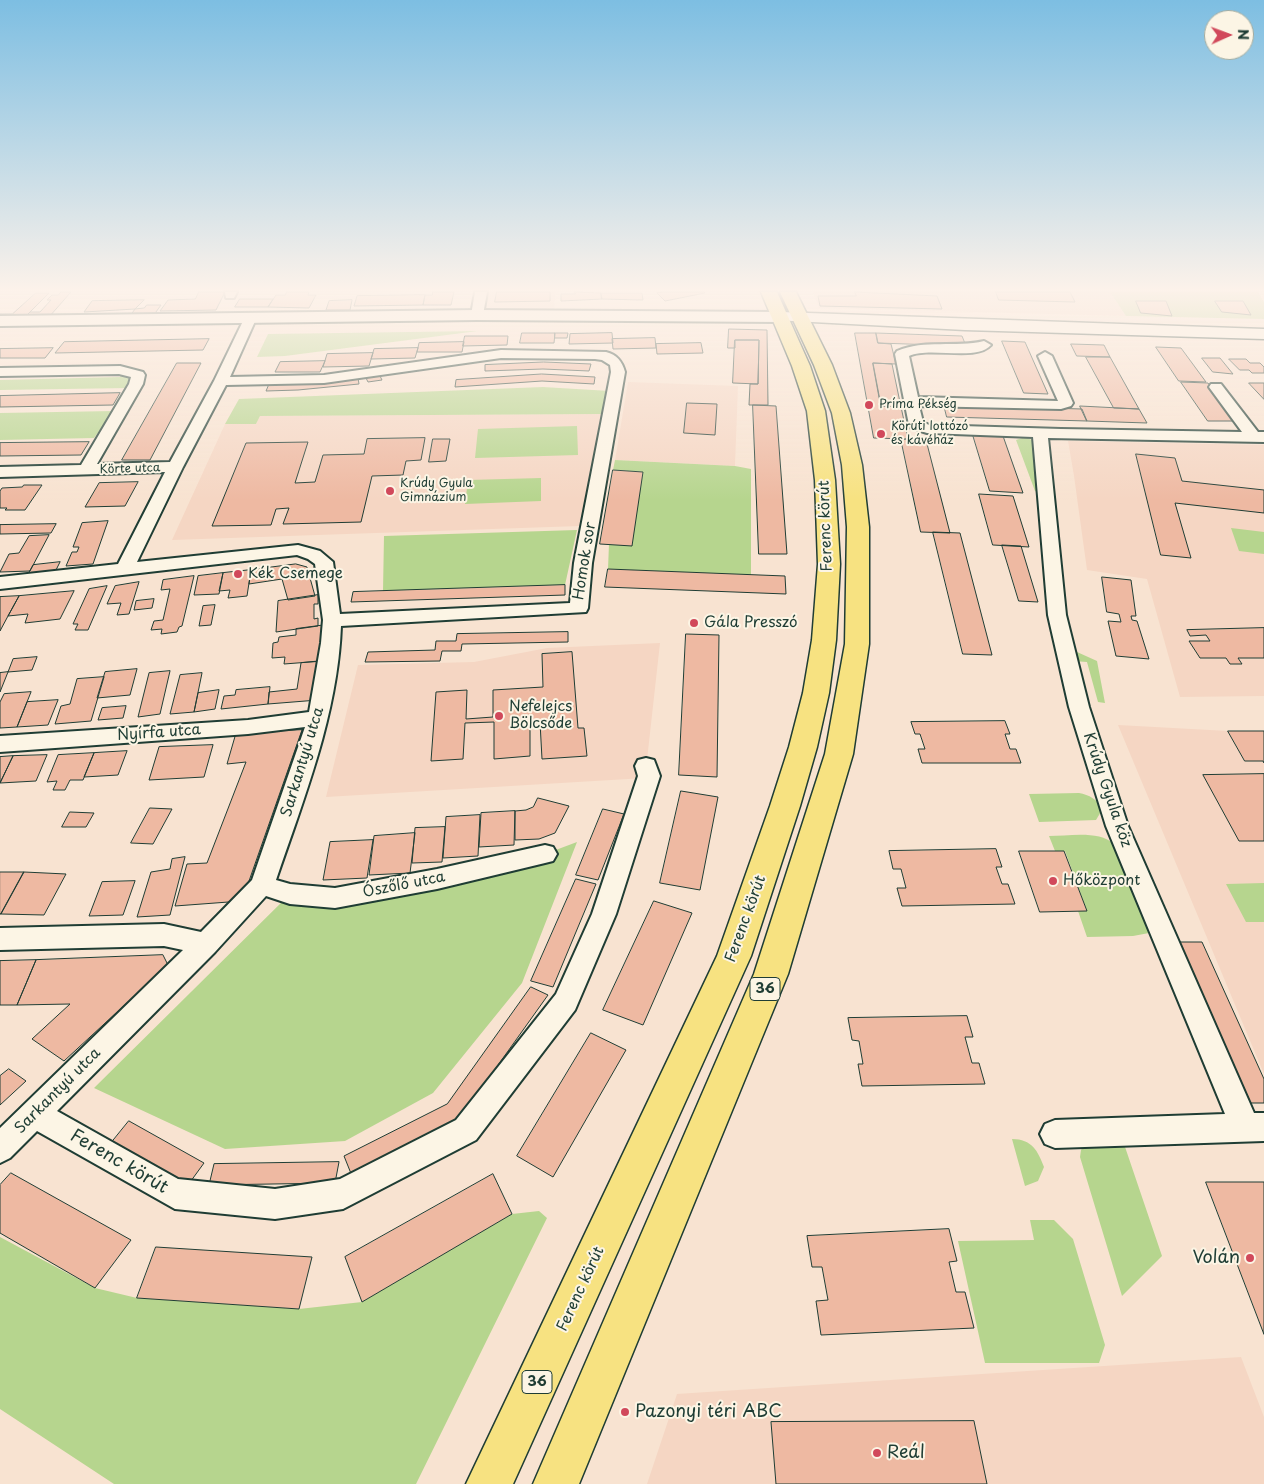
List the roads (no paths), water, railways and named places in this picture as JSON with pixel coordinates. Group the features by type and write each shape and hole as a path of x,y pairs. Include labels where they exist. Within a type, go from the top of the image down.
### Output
{"main road":[{"name":"Ferenc körút","path":"489,1484 734,956 803,747 816,693 824,640 829,564 824,464 816,411 799,361"},
{"name":"Ferenc körút","path":"556,1484 771,974 839,754 857,644 858,527 852,465 841,413 821,361"}],"street":[{"path":"0,583 129,568 127,564 230,361"},
{"name":"Homok sor","path":"221,381 324,379 450,361"},
{"name":"Homok sor","path":"332,620 578,608 583,563 618,372 614,361"},
{"path":"903,361 916,425 927,429 1040,433 1259,436"},
{"path":"911,401 1061,405 1066,403 1046,361"},
{"name":"Körte utca","path":"0,372 120,370 138,375 136,384 86,470"},
{"path":"1216,387 1259,436"},
{"name":"Krúdy Gyula köz","path":"1040,433 1057,615 1079,707 1117,826 1254,1127 1055,1134"},
{"name":"Körte utca","path":"0,472 175,467"},
{"name":"Sarkantyú utca","path":"0,1148 206,944 262,885 318,718 331,643 332,620 324,562 314,555 298,550 129,568"},
{"name":"Nyírfa utca","path":"0,744 248,726 318,718"},
{"name":"Ferenc körút","path":"35,1114 175,1194 275,1204 343,1194 466,1130 566,1002 604,914 649,776 646,766"},
{"name":"Ószőlő utca","path":"262,885 290,894 335,898 438,878 545,854"},
{"path":"0,939 164,935 206,944"}],"place":[{"name":"Príma Pékség","path":"869,405"},
{"name":"Körúti lottózó és kávéház","path":"881,434"},
{"name":"Krúdy Gyula Gimnázium","path":"390,491"},
{"name":"Kék Csemege","path":"238,574"},
{"name":"Gála Presszó","path":"694,623"},
{"name":"Nefelejcs Bölcsőde","path":"499,716"},
{"name":"Hőközpont","path":"1053,881"},
{"name":"Volán","path":"1250,1258"},
{"name":"Pazonyi téri ABC","path":"625,1412"},
{"name":"Reál","path":"877,1453"}]}
